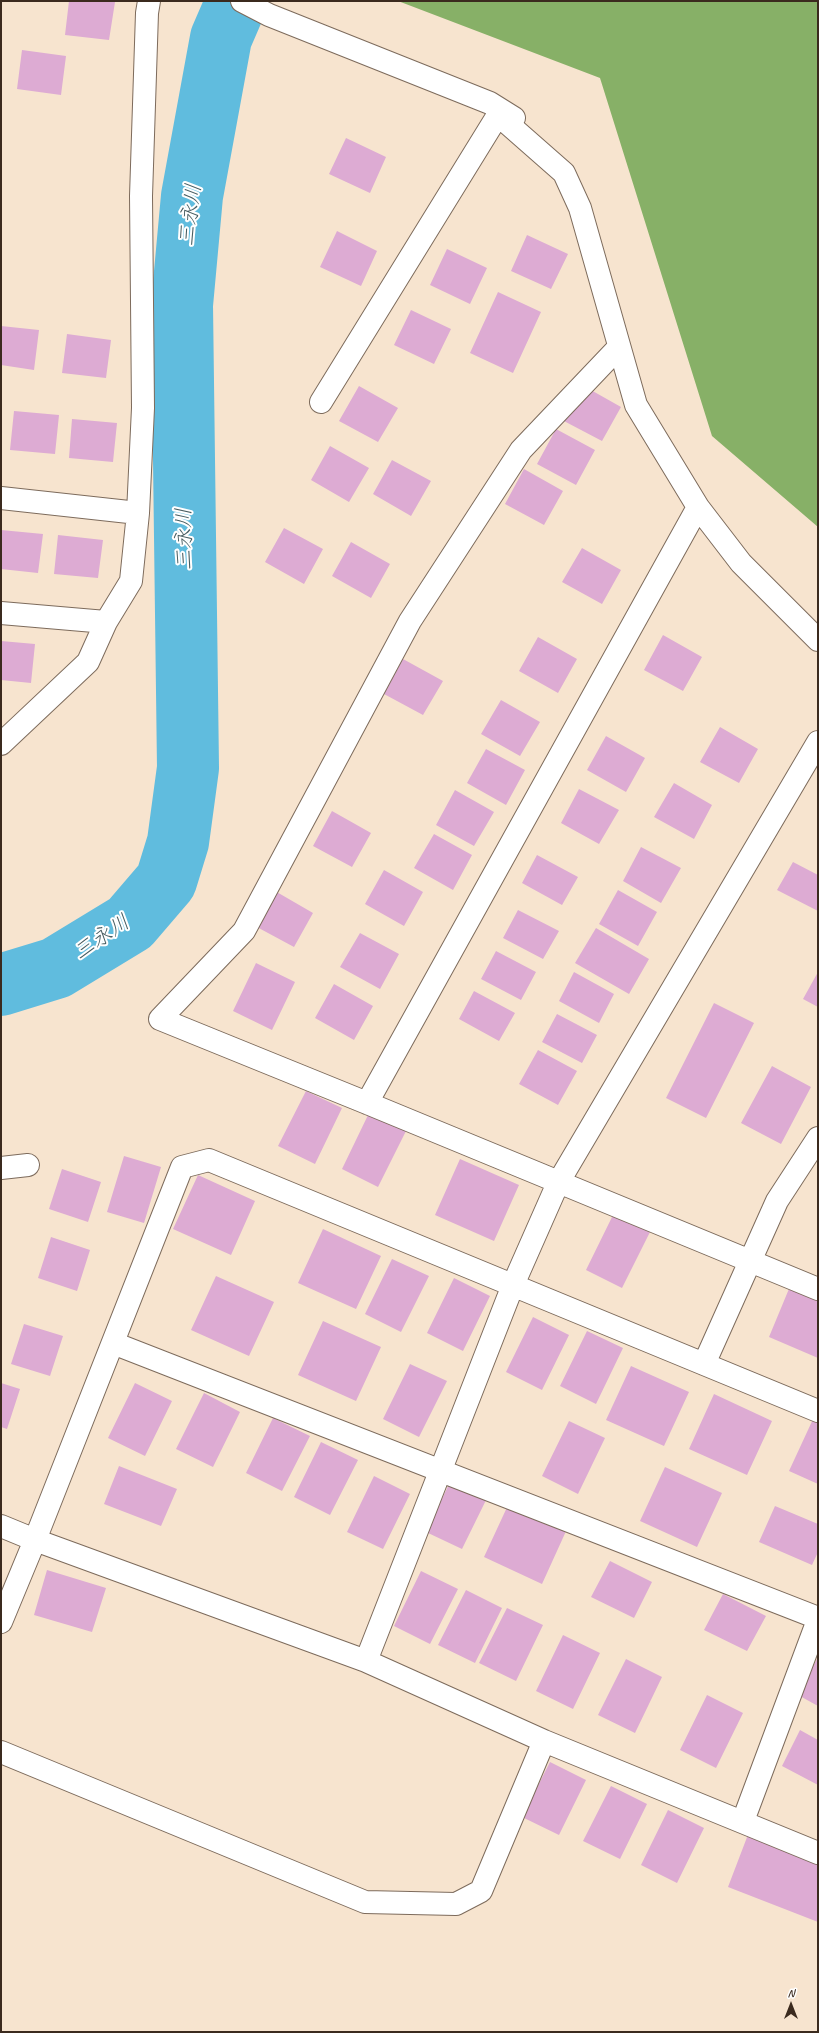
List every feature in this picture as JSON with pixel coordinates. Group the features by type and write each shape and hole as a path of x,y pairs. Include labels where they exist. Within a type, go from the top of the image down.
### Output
{"street":[{"path":"1,744 88,662 106,622 131,581 138,513 143,408 141,196 147,13 149,1"},
{"path":"242,1 269,15 490,103 519,122 498,115"},
{"path":"498,115 564,173 580,208 636,405 698,507 741,563 818,640"},
{"path":"321,402 498,115"},
{"path":"619,347 521,450 410,621 244,931 160,1019 818,1289"},
{"path":"1,498 138,513"},
{"path":"367,1103 698,507"},
{"path":"1,613 106,622"},
{"path":"366,1661 513,1285 558,1183 818,742"},
{"path":"704,1364 777,1201 818,1138"},
{"path":"1,1622 36,1540 182,1167 209,1160 818,1411"},
{"path":"1,1168 28,1165"},
{"path":"113,1342 440,1472 818,1619 743,1820"},
{"path":"1,1526 366,1661 544,1741 743,1820 818,1853"},
{"path":"1,1752 364,1902 456,1904 482,1891 544,1741"}],"green space":[{"path":"398,1 818,1 818,527 712,436 600,78"}],"building":[{"path":"69,1 115,2 109,40 65,35"},
{"path":"22,50 66,56 61,95 17,89"},
{"path":"346,138 386,157 370,193 329,174"},
{"path":"337,231 377,251 361,286 320,267"},
{"path":"527,235 568,254 551,289 511,271"},
{"path":"447,249 487,268 470,304 430,285"},
{"path":"498,292 541,312 513,373 470,353"},
{"path":"411,310 451,329 434,364 394,345"},
{"path":"1,326 39,330 34,370 1,365"},
{"path":"67,334 111,340 106,378 62,373"},
{"path":"582,385 621,407 602,441 562,420"},
{"path":"359,386 398,408 378,442 339,421"},
{"path":"14,411 59,415 55,454 10,450"},
{"path":"72,419 117,423 113,462 69,458"},
{"path":"556,429 595,450 576,485 537,464"},
{"path":"330,446 369,468 349,502 311,480"},
{"path":"392,460 431,481 411,516 373,494"},
{"path":"524,469 563,491 544,525 505,504"},
{"path":"284,528 323,549 304,584 265,562"},
{"path":"1,530 43,534 38,573 1,569"},
{"path":"58,535 103,540 98,578 54,574"},
{"path":"351,542 390,564 371,598 332,576"},
{"path":"582,548 621,570 602,604 562,582"},
{"path":"663,635 702,657 683,691 644,670"},
{"path":"538,637 577,659 558,693 519,671"},
{"path":"1,641 35,644 31,683 1,680"},
{"path":"403,659 443,681 423,715 384,694"},
{"path":"501,700 540,722 520,756 481,734"},
{"path":"720,727 758,749 739,783 700,762"},
{"path":"606,736 645,758 626,792 587,770"},
{"path":"486,749 525,770 506,805 467,783"},
{"path":"674,783 712,805 694,839 654,817"},
{"path":"579,789 619,810 599,844 561,823"},
{"path":"455,790 494,812 474,846 436,825"},
{"path":"332,811 371,833 352,867 313,846"},
{"path":"434,834 472,855 453,890 414,868"},
{"path":"641,847 681,868 661,903 623,881"},
{"path":"537,855 578,877 562,905 522,883"},
{"path":"793,862 818,875 818,911 777,890"},
{"path":"384,870 423,892 404,926 365,904"},
{"path":"618,890 657,912 638,946 599,924"},
{"path":"275,891 313,913 294,947 255,926"},
{"path":"518,910 559,931 543,959 503,938"},
{"path":"596,928 649,959 629,994 575,963"},
{"path":"360,933 399,954 380,989 340,967"},
{"path":"496,951 536,972 521,1000 481,979"},
{"path":"256,963 295,982 272,1030 233,1011"},
{"path":"574,972 614,994 599,1023 559,1001"},
{"path":"818,972 818,1007 803,999"},
{"path":"334,984 373,1006 354,1040 315,1018"},
{"path":"474,991 515,1013 499,1041 459,1019"},
{"path":"714,1003 754,1023 706,1118 666,1098"},
{"path":"557,1014 597,1035 582,1063 542,1042"},
{"path":"538,1050 577,1071 558,1105 519,1084"},
{"path":"772,1066 811,1087 781,1144 741,1123"},
{"path":"306,1091 342,1108 315,1164 278,1146"},
{"path":"369,1113 406,1131 378,1187 342,1169"},
{"path":"124,1156 161,1167 144,1223 107,1212"},
{"path":"460,1159 519,1185 494,1241 435,1215"},
{"path":"62,1169 101,1182 88,1222 49,1209"},
{"path":"198,1175 255,1201 231,1255 173,1229"},
{"path":"613,1215 650,1232 622,1288 586,1270"},
{"path":"323,1229 381,1256 356,1309 298,1283"},
{"path":"51,1237 90,1250 77,1291 38,1278"},
{"path":"392,1259 429,1276 401,1332 365,1314"},
{"path":"216,1276 274,1302 249,1356 191,1330"},
{"path":"454,1278 490,1296 463,1351 427,1333"},
{"path":"791,1284 818,1295 818,1358 769,1337"},
{"path":"533,1317 569,1335 542,1390 506,1372"},
{"path":"323,1321 381,1347 356,1401 298,1375"},
{"path":"24,1324 63,1336 50,1376 11,1364"},
{"path":"587,1331 623,1348 596,1404 560,1386"},
{"path":"410,1364 447,1381 419,1437 383,1419"},
{"path":"631,1366 689,1392 664,1446 606,1420"},
{"path":"1,1383 20,1389 7,1429 1,1427"},
{"path":"135,1383 172,1401 145,1456 108,1438"},
{"path":"204,1393 240,1412 213,1467 176,1449"},
{"path":"714,1394 772,1421 747,1475 689,1449"},
{"path":"814,1417 818,1419 818,1484 789,1471"},
{"path":"273,1418 310,1436 282,1491 246,1473"},
{"path":"569,1421 605,1438 578,1494 542,1476"},
{"path":"321,1442 358,1460 330,1515 294,1497"},
{"path":"119,1466 177,1489 161,1526 104,1504"},
{"path":"665,1467 722,1493 697,1547 640,1521"},
{"path":"374,1476 410,1494 383,1549 347,1532"},
{"path":"453,1476 489,1494 462,1549 426,1532"},
{"path":"509,1503 567,1529 542,1584 484,1557"},
{"path":"775,1506 818,1524 818,1552 812,1565 759,1542"},
{"path":"610,1561 652,1582 634,1618 591,1597"},
{"path":"47,1570 106,1588 92,1632 34,1615"},
{"path":"421,1571 458,1589 430,1644 394,1626"},
{"path":"466,1590 502,1608 475,1663 438,1645"},
{"path":"723,1594 766,1616 747,1651 704,1630"},
{"path":"507,1608 543,1625 516,1681 479,1663"},
{"path":"563,1635 600,1653 573,1709 536,1691"},
{"path":"626,1659 662,1677 635,1733 598,1715"},
{"path":"817,1659 818,1660 818,1706 798,1695"},
{"path":"707,1695 743,1713 716,1768 680,1750"},
{"path":"800,1730 818,1740 818,1785 782,1766"},
{"path":"550,1762 586,1780 559,1835 522,1817"},
{"path":"611,1786 647,1804 620,1859 583,1841"},
{"path":"668,1810 704,1828 677,1883 641,1865"},
{"path":"749,1832 818,1858 818,1922 728,1887"}],"waterway":[{"name":"三永川","path":"1,985 56,968 130,923 166,881 178,842 188,768 182,305 192,196 221,38 237,1"}]}
